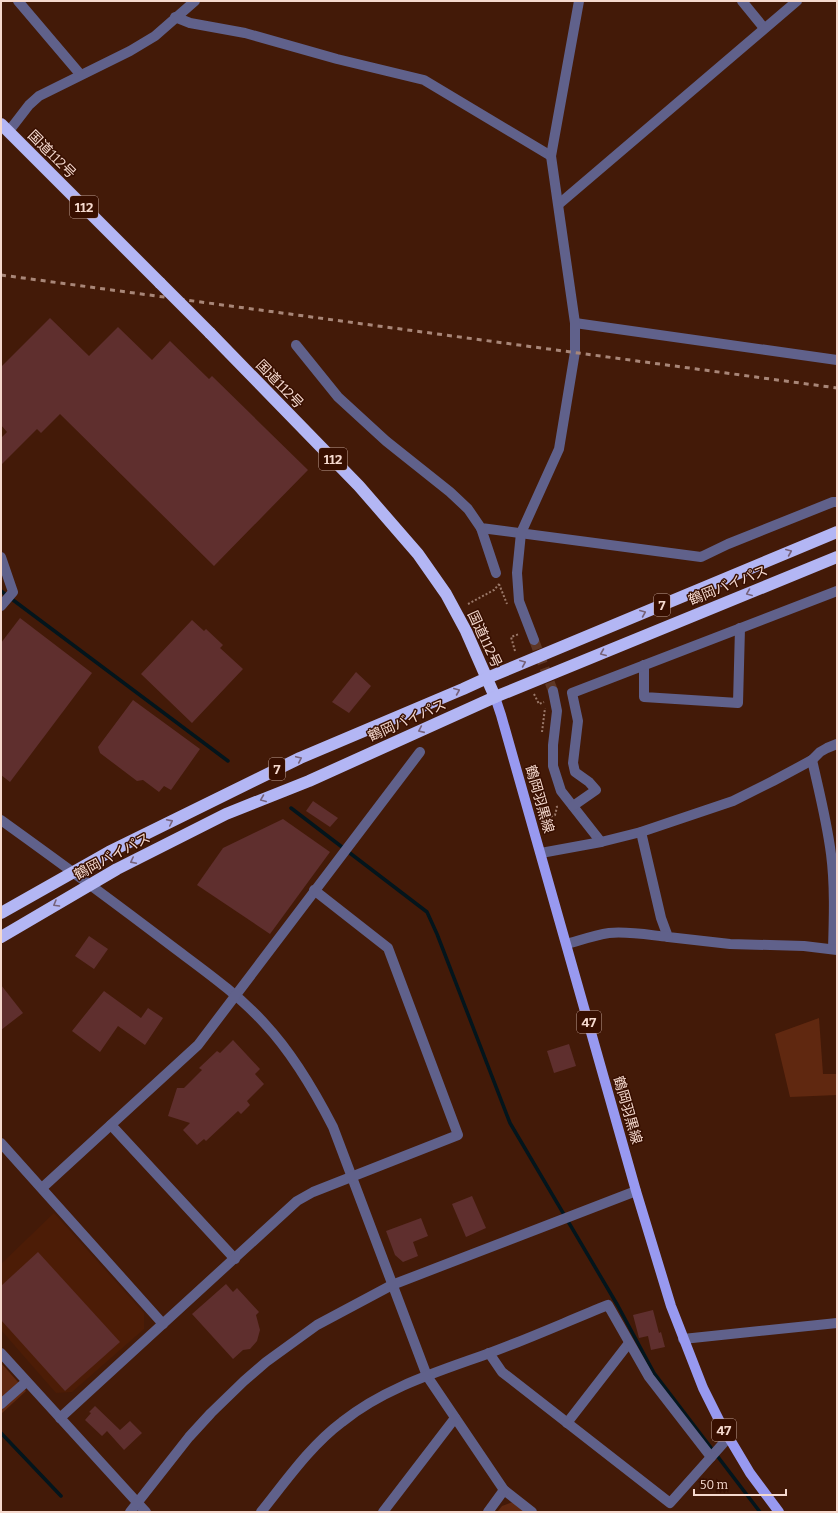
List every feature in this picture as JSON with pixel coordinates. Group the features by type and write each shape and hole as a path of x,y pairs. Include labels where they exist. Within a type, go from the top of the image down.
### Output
{"highway":[{"name":"国道112号","path":"5,128 210,333 359,486 418,554 446,594 466,631 495,697"},
{"name":"鶴岡バイパス","path":"1,913 109,852 300,758 837,532"},
{"name":"鶴岡バイパス","path":"1,937 117,869 226,814 309,781 495,697 837,556"}],"main road":[{"name":"鶴岡羽黒線","path":"495,697 670,1306 703,1388 728,1438 779,1512"}],"street":[{"path":"18,1 80,74"},
{"path":"5,128 39,96 80,74 130,51 155,36 195,1"},
{"path":"534,640 520,602 517,573 521,533 559,449 575,352 575,324 551,156 579,1"},
{"path":"742,1 764,28"},
{"path":"559,204 797,1"},
{"path":"176,17 190,23 245,33 337,59 424,80 551,156"},
{"path":"575,324 837,360"},
{"path":"296,344 338,397 386,441 468,508 482,528 496,573"},
{"path":"482,528 701,557 728,544 837,502"},
{"path":"1,557 13,592 1,606"},
{"path":"573,806 596,790 589,782 575,772 573,763 578,721 572,692 837,591"},
{"path":"644,665 644,696 738,703 740,628"},
{"path":"553,691 557,711 553,745 553,766 562,792 601,842"},
{"path":"541,853 601,842 641,832 733,801 812,760 820,752 837,744"},
{"path":"42,1188 198,1044 420,752"},
{"path":"567,944 609,933 624,933 730,944 804,946 835,950 831,855 828,831 812,760"},
{"path":"1,820 73,872 235,995 273,1033 306,1078 333,1127 427,1376 504,1490 532,1512"},
{"path":"641,832 661,918 668,937"},
{"path":"60,1418 297,1201 313,1192 352,1178 458,1135 388,948 314,890"},
{"path":"111,1125 234,1259"},
{"path":"1,1143 163,1324"},
{"path":"130,1512 189,1437 211,1413 244,1381 291,1343 317,1325 392,1285 636,1191"},
{"path":"261,1512 300,1463 342,1422 379,1397 427,1376 489,1353 608,1305 649,1376 711,1457"},
{"path":"683,1339 837,1323"},
{"path":"567,1423 629,1342"},
{"path":"1,1353 146,1512"},
{"path":"489,1353 502,1372 670,1503 728,1438"},
{"path":"1,1404 26,1382"},
{"path":"383,1512 454,1418"},
{"path":"488,1512 504,1490"}],"path":[{"path":"468,604 494,590 499,584"},
{"path":"515,651 511,637 520,634"},
{"path":"534,694 539,704 546,701"}],"shaded area":[{"path":"819,1018 823,1074 837,1074 837,1095 790,1097 775,1034"},
{"path":"54,1213 144,1313 144,1329 72,1392 56,1393 1,1330 1,1264"},
{"path":"1,1363 26,1391 1,1414"},
{"path":"513,1502 526,1512 497,1512 502,1506"}],"building":[{"path":"50,318 89,356 118,327 152,360 170,341 209,379 212,376 308,470 214,566 60,414 41,433 37,429 1,465 1,438 7,432 1,425 1,367"},
{"path":"20,618 92,673 10,782 1,775 1,643"},
{"path":"192,620 204,631 206,629 223,645 220,648 243,669 192,723 141,674"},
{"path":"356,672 371,686 349,713 332,702"},
{"path":"133,700 200,749 171,790 164,786 159,792 143,780 137,781 100,753 98,747"},
{"path":"313,801 338,818 330,827 306,811"},
{"path":"283,819 330,852 270,934 197,885 223,848"},
{"path":"89,936 108,949 94,969 75,956"},
{"path":"1,985 23,1013 1,1030"},
{"path":"104,991 141,1018 148,1008 163,1018 145,1045 118,1026 100,1052 72,1031"},
{"path":"233,1040 260,1069 255,1074 264,1084 247,1101 250,1105 241,1114 238,1111 206,1141 204,1139 197,1145 183,1130 190,1123 168,1116 177,1088 184,1088 202,1070 199,1068 217,1051 220,1053"},
{"path":"569,1044 576,1066 554,1073 547,1051"},
{"path":"472,1196 486,1228 466,1237 452,1204"},
{"path":"421,1218 428,1236 413,1242 418,1256 403,1262 395,1255 386,1231"},
{"path":"38,1252 120,1342 65,1391 1,1320 1,1286"},
{"path":"226,1284 233,1292 237,1288 259,1312 256,1315 260,1330 257,1341 250,1349 243,1350 233,1359 192,1314"},
{"path":"653,1310 659,1333 661,1332 665,1347 651,1350 648,1336 639,1338 633,1315"},
{"path":"95,1406 120,1430 130,1421 142,1433 124,1450 107,1431 102,1436 85,1420 91,1413 89,1412"}],"waterway":[{"path":"1,591 228,761"},
{"path":"291,808 427,912 437,934 510,1123 618,1306 654,1373 760,1512"},
{"path":"1,1433 61,1496"}],"tunnel":[{"path":"534,640 553,691"}],"railway":[{"path":"1,275 837,388"}]}
